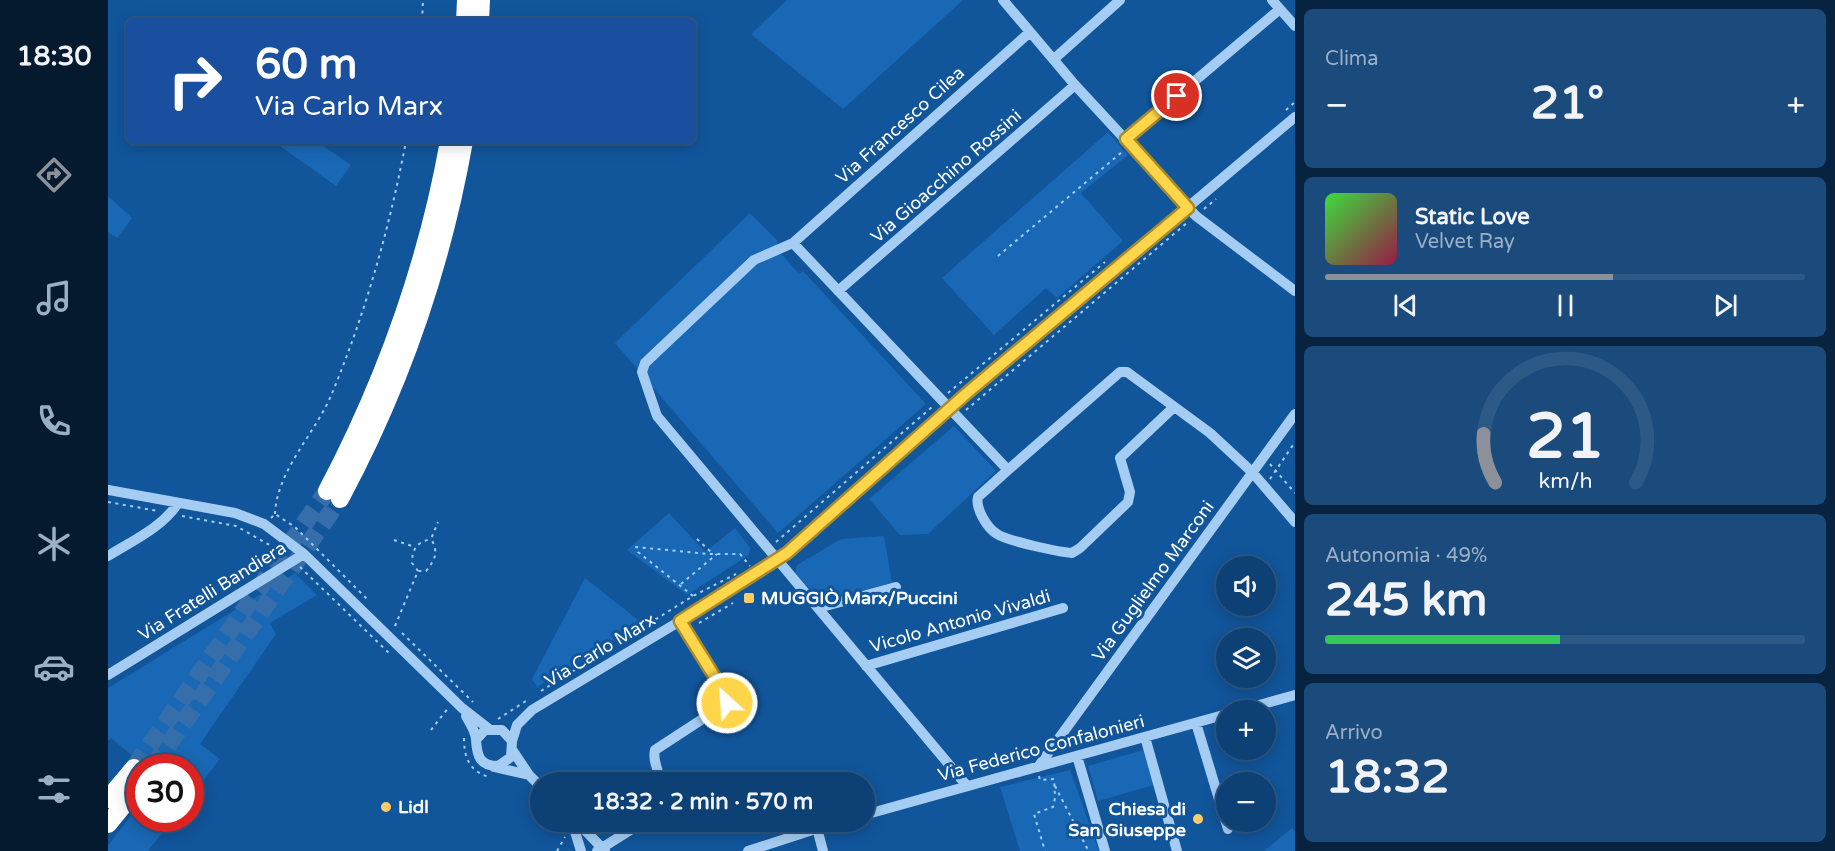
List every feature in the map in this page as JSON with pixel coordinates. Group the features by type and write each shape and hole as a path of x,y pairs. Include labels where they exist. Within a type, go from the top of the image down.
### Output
{"highway":[{"path":"465,18 466,0"},
{"path":"480,18 481,0"},
{"path":"448,144 424,250 400,324 333,495 381,413 415,327 445,230 463,144"},
{"path":"108,799 126,778"},
{"path":"108,824 126,802"}],"street":[{"path":"1003,0 1076,85 1188,208 1295,291"},
{"path":"1054,59 1120,0"},
{"path":"1272,0 1295,26"},
{"path":"1128,142 1280,9"},
{"name":"Via Francesco Cilea","path":"777,561 657,416 642,372 645,363 754,260 793,243 1030,32"},
{"name":"Via Gioacchino Rossini","path":"838,291 1076,85"},
{"name":"Via Carlo Marx","path":"492,726 532,710 777,561 949,409 1295,117"},
{"path":"793,243 1008,470"},
{"path":"1174,407 1120,458 1130,492 1128,502 1072,553 1001,536 991,529 978,507 978,497 1120,372 1127,372 1210,433 1252,472 1295,522"},
{"name":"Via Guglielmo Marconi","path":"1037,768 1295,414"},
{"name":"Via Fratelli Bandiera","path":"108,490 235,513 264,524 304,554 462,708 505,731 529,775"},
{"path":"108,556 171,514 178,503"},
{"name":"Via Fratelli Bandiera","path":"108,675 304,554"},
{"path":"777,561 967,786"},
{"path":"818,608 896,587"},
{"name":"Vicolo Antonio Vivaldi","path":"866,666 1063,608"},
{"path":"659,772 653,760 654,750 727,703 726,695 680,621"},
{"path":"1276,700 1295,695"},
{"name":"Via Fratelli Bandiera","path":"462,708 476,740 476,753 479,759 494,766"},
{"name":"Via Carlo Marx","path":"513,746 517,726 532,710"},
{"name":"Via Federico Confalonieri","path":"875,811 1216,717"},
{"path":"1196,723 1216,789"},
{"path":"476,740 492,726"},
{"path":"1145,737 1177,851"},
{"path":"494,766 507,762 513,746"},
{"path":"1077,756 1105,851"},
{"path":"494,766 529,775"},
{"path":"579,832 581,851"},
{"path":"584,832 601,850 628,832"},
{"path":"748,851 805,832"},
{"path":"818,832 824,851"}],"path":[{"path":"422,18 423,0"},
{"path":"998,256 1128,142"},
{"path":"275,514 280,486 333,393 362,311 391,215 405,144"},
{"path":"1264,486 1295,442"},
{"path":"1263,458 1295,493"},
{"path":"108,502 236,526 294,560 349,617 399,662"},
{"path":"431,539 438,522"},
{"path":"418,571 412,563 415,547 422,541 431,539"},
{"path":"418,571 426,571 435,560 436,547 431,539"},
{"path":"697,539 711,552"},
{"path":"394,540 415,547"},
{"path":"693,596 681,584 638,552 636,547 740,554 750,567"},
{"path":"681,584 717,554"},
{"path":"435,560 439,562"},
{"path":"394,626 418,571"},
{"path":"537,694 693,596 741,572"},
{"path":"463,692 474,703"},
{"path":"492,726 527,700 532,710"},
{"path":"431,730 448,707"},
{"path":"1037,768 1040,780 1054,779 1088,850"},
{"path":"1045,851 1034,814 1053,807 1054,783"},
{"path":"557,851 572,832"}],"shaded area":[{"path":"787,0 963,0 843,109 751,34"},
{"path":"1108,132 1128,155 1081,193 1123,241 1057,298 1046,288 994,335 942,278"},
{"path":"277,144 320,144 351,165 336,186"},
{"path":"108,196 132,218 117,238 108,232"},
{"path":"750,213 777,240 779,251 799,274 803,271 926,404 778,533 615,343"},
{"path":"954,426 996,471 928,534 900,535 869,499"},
{"path":"669,513 705,552 735,528 750,548 749,555 687,595 627,550"},
{"path":"884,536 892,583 820,601 795,573 797,565 841,539"},
{"path":"295,573 317,595 270,623 276,634 200,744 220,759 204,779 204,754 130,754 111,738 108,741 108,688"},
{"path":"585,578 642,623 537,687 532,679"},
{"path":"1143,750 1154,785 1098,801 1088,766"},
{"path":"1070,770 1099,851 1020,851 1000,787"},
{"path":"126,822 126,832 163,832 148,851 108,851 108,846"},
{"path":"1292,828 1295,831 1295,851 1264,851"}],"tunnel":[{"path":"144,754 327,491"},
{"path":"162,754 340,499"}],"place":[{"name":"MUGGIÒ Marx/Puccini","path":"749,598"},
{"name":"Lidl","path":"386,807"},
{"name":"Chiesa di San Giuseppe","path":"1198,819"}],"route":[{"path":"727,703 726,695 680,621 761,572 787,553 967,393 1188,208 1126,139 1177,96"}]}
